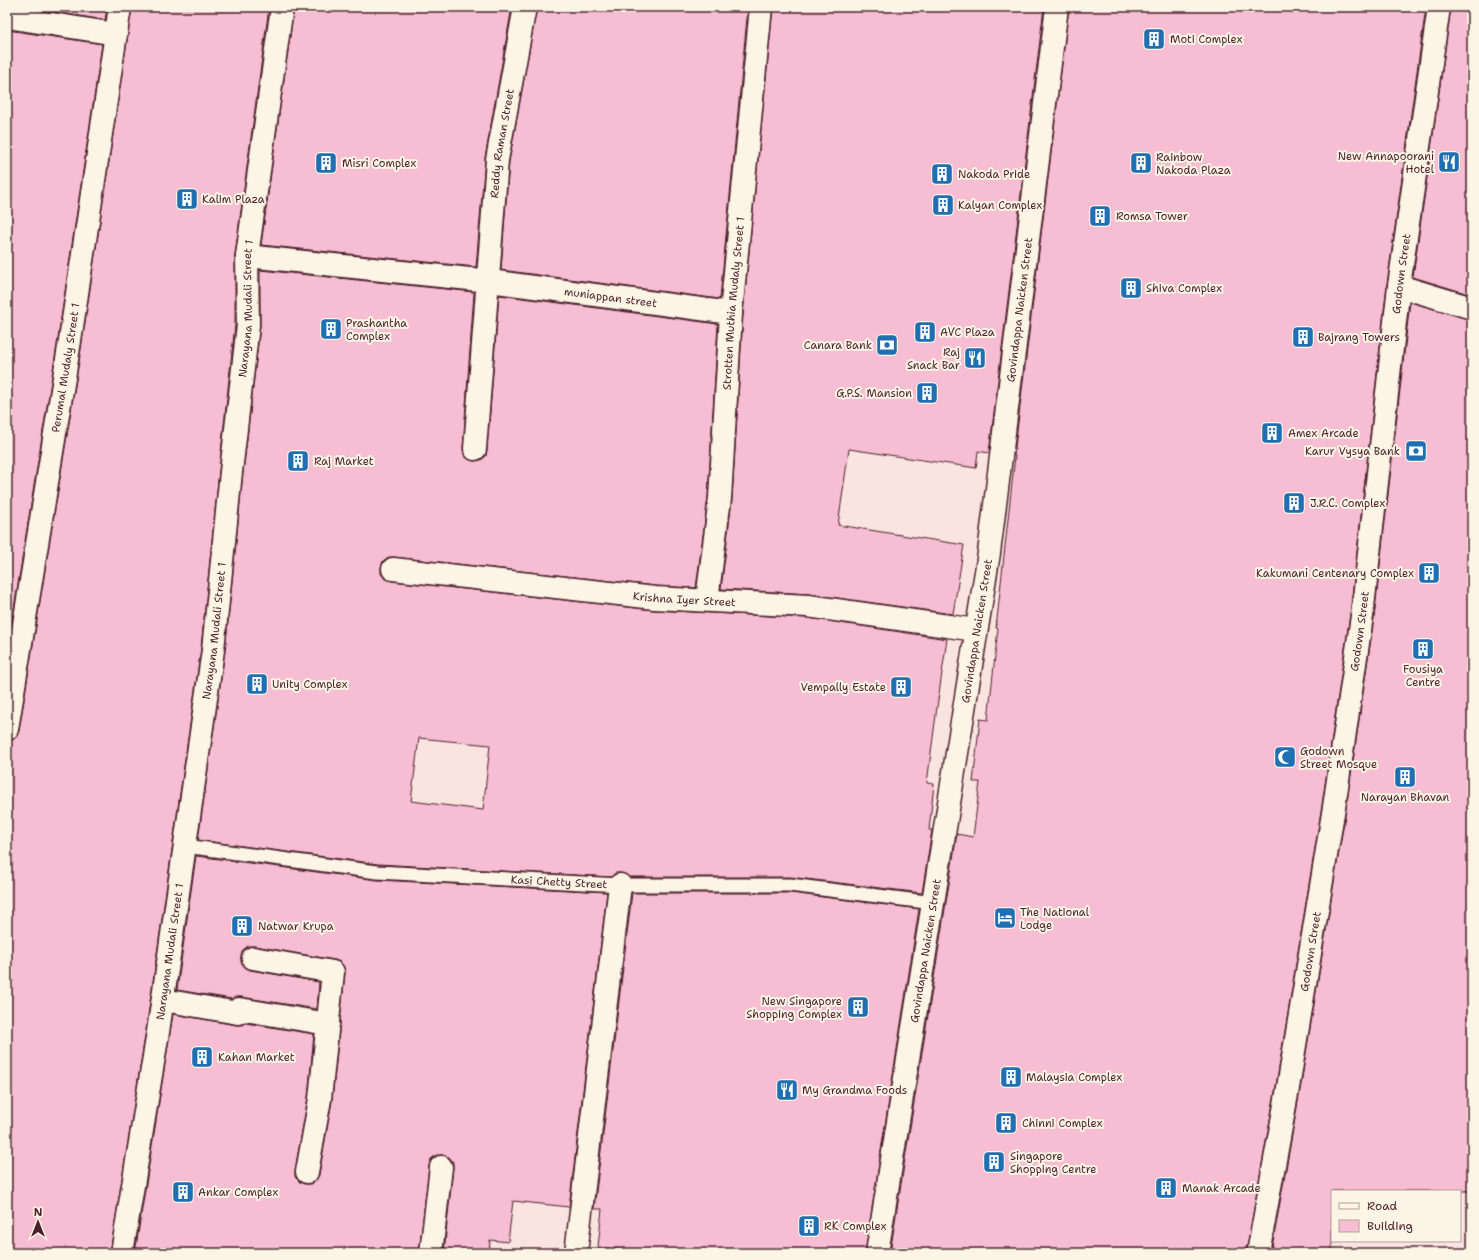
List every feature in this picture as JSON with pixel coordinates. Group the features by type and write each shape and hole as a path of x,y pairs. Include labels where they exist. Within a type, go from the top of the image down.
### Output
{"street":[{"name":"Perumal Mudaly Street 1","path":"7,729 68,355 120,7"},
{"name":"Narayana Mudali Street 1","path":"122,1253 163,1000 213,650 231,472 245,361 248,325 247,256 282,7"},
{"name":"Reddy Raman Street","path":"489,281 497,160 525,7"},
{"name":"Strotten Muthia Mudaly Street 1","path":"708,600 720,498 731,313 761,7"},
{"name":"Govindappa Naicken Street","path":"877,1253 934,903 988,553 1057,7"},
{"name":"Godown Street","path":"1258,1253 1288,1087 1362,616 1399,286 1439,7"},
{"path":"7,17 116,34"},
{"name":"muniappan street","path":"247,256 489,281 731,313"},
{"path":"475,449 489,281"},
{"path":"1399,286 1472,308"},
{"name":"Krishna Iyer Street","path":"393,568 655,598 808,606 976,630"},
{"path":"576,1253 620,885"},
{"path":"253,958 333,972 317,1118 307,1172"},
{"path":"163,1000 238,1013 239,1009 328,1024"},
{"path":"431,1253 442,1167"}],"lane":[{"name":"Kasi Chetty Street","path":"185,846 377,872 620,885 790,885 934,903"}],"building":[{"path":"24,7 107,7 105,20"},
{"path":"132,7 269,7 235,254 235,324 201,648 146,1030 110,1253 7,1253 7,741 16,737 19,731 81,349"},
{"path":"294,7 512,7 485,158 476,267 261,245"},
{"path":"537,7 748,7 720,299 501,270 509,162"},
{"path":"773,7 1044,7 989,453 978,451 976,468 849,449 838,525 964,545 953,614 810,594 721,589 732,500 743,314"},
{"path":"1069,7 1426,7 1387,284 1350,614 1322,805 1275,1092 1246,1253 890,1253 957,834 973,837 980,782 973,782 980,719 988,720 1014,456"},
{"path":"1451,7 1472,7 1472,295 1413,277"},
{"path":"7,30 102,44 57,345 7,651"},
{"path":"260,270 474,292 463,448 464,455 468,459 474,461 481,460 486,456 487,450 499,295 718,324 708,497 696,588 656,586 394,557 388,557 383,561 381,574 385,579 392,581 654,610 807,618 947,639 927,783 934,784 929,830 932,830 922,893 790,877 629,877 621,873 615,873 611,877 378,864 198,840 225,651 260,326","holes":["419,738 490,745 483,810 411,801"]},
{"path":"1410,302 1472,320 1472,1191 1331,1190 1332,1253 1271,1253 1299,1096 1346,809 1374,618"},
{"path":"196,856 377,880 607,892 569,1207 513,1201 508,1242 490,1240 489,1253 444,1253 453,1162 449,1157 436,1155 431,1159 429,1166 419,1253 135,1253 173,1014 236,1025 242,1025 245,1023 314,1034 308,1097 295,1170 295,1177 304,1184 312,1184 319,1175 332,1101 345,973 344,967 340,962 255,946 248,946 243,950 241,962 250,970 319,982 317,1009 241,997 235,997 232,999 177,990"},
{"path":"632,893 790,893 919,909 865,1253 650,1253 598,1247 602,1209 594,1209"}],"place":[{"name":"Moti Complex","path":"1154,39"},
{"name":"New Annapoorani Hotel","path":"1449,162"},
{"name":"Misri Complex","path":"326,163"},
{"name":"Rainbow Nakoda Plaza","path":"1141,163"},
{"name":"Nakoda Pride","path":"942,174"},
{"name":"Kalim Plaza","path":"187,199"},
{"name":"Kalyan Complex","path":"943,205"},
{"name":"Romsa Tower","path":"1100,216"},
{"name":"Shiva Complex","path":"1131,288"},
{"name":"Prashantha Complex","path":"331,329"},
{"name":"AVC Plaza","path":"925,332"},
{"name":"Bajrang Towers","path":"1303,337"},
{"name":"Canara Bank","path":"887,345"},
{"name":"Raj Snack Bar","path":"975,358"},
{"name":"G.P.S. Mansion","path":"927,393"},
{"name":"Amex Arcade","path":"1272,433"},
{"name":"Karur Vysya Bank","path":"1416,451"},
{"name":"Raj Market","path":"298,461"},
{"name":"J.R.C. Complex","path":"1294,503"},
{"name":"Kakumani Centenary Complex","path":"1429,573"},
{"name":"Fousiya Centre","path":"1423,649"},
{"name":"Unity Complex","path":"257,684"},
{"name":"Vempally Estate","path":"901,687"},
{"name":"Godown Street Mosque","path":"1285,757"},
{"name":"Narayan Bhavan","path":"1405,777"},
{"name":"The National Lodge","path":"1005,918"},
{"name":"Natwar Krupa","path":"242,926"},
{"name":"New Singapore Shopping Complex","path":"858,1007"},
{"name":"Kahan Market","path":"202,1057"},
{"name":"Malaysia Complex","path":"1011,1077"},
{"name":"My Grandma Foods","path":"787,1090"},
{"name":"Chinni Complex","path":"1006,1123"},
{"name":"Singapore Shopping Centre","path":"994,1162"},
{"name":"Manak Arcade","path":"1166,1188"},
{"name":"Ankar Complex","path":"183,1192"},
{"name":"RK Complex","path":"809,1226"}]}
